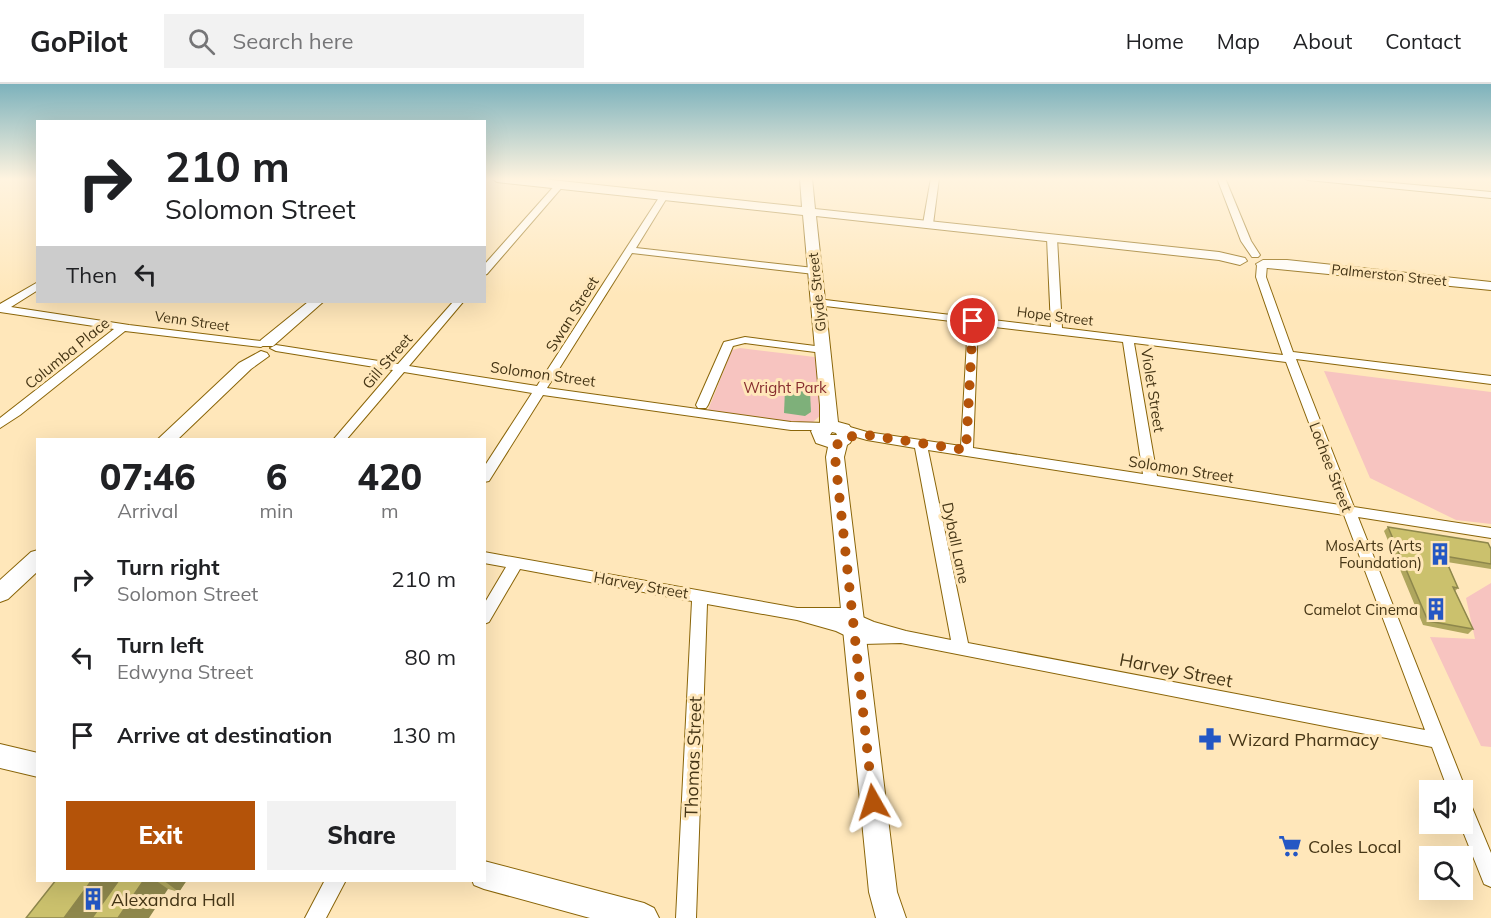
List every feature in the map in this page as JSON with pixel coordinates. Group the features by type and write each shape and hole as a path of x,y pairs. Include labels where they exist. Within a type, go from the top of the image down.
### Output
{"street":[{"path":"486,270 532,217"},
{"name":"Swan Street","path":"486,475 651,217"},
{"name":"Glyde Street","path":"809,217 884,909"},
{"name":"Palmerston Street","path":"858,217 1491,286"},
{"path":"928,224 929,217"},
{"name":"Lochee Street","path":"1236,217 1347,510 1453,780"},
{"path":"1052,238 1057,331"},
{"path":"630,250 814,271"},
{"path":"0,309 36,286"},
{"name":"Hope Street","path":"817,302 1128,340 1491,380"},
{"path":"168,438 266,351 286,328 315,303"},
{"name":"Gill Street","path":"341,438 458,303"},
{"name":"Venn Street","path":"0,309 238,343 266,351"},
{"path":"966,450 973,321"},
{"name":"Columba Place","path":"0,424 42,393 64,371 123,327"},
{"path":"702,405 728,344 745,340 823,350"},
{"name":"Violet Street","path":"1128,340 1151,481"},
{"name":"Solomon Street","path":"266,351 400,368 790,426 833,436 867,435 1491,533"},
{"name":"Dyball Lane","path":"921,444 961,649"},
{"name":"Harvey Street","path":"486,557 797,614 840,626 853,626 878,639 906,638 1438,741"},
{"path":"0,592 36,560"},
{"path":"486,615 516,563"},
{"name":"Thomas Street","path":"686,918 700,596"},
{"path":"0,756 36,765"},
{"path":"1473,832 1491,877"},
{"path":"486,876 606,913 644,918"},
{"path":"315,918 335,882"}],"green space":[{"name":"Wright Park","path":"740,348 815,357 823,413 813,422 800,423 708,410 732,350"},
{"path":"1324,371 1491,392 1491,524 1456,520 1370,478"},
{"path":"1491,583 1491,747 1481,746 1430,637 1475,639 1466,598"}],"shaded area":[{"path":"785,390 810,392 811,412 805,416 784,413"}],"building":[{"path":"1388,527 1488,543 1491,549 1491,564 1444,556 1458,588 1453,587 1473,629 1428,621"},
{"path":"54,882 91,882 64,918 26,918"},
{"path":"118,882 143,882 118,918 92,918"}],"place":[{"name":"MosArts (Arts Foundation)","path":"1440,554"},
{"name":"Camelot Cinema","path":"1436,609"},
{"name":"Wizard Pharmacy","path":"1210,739"},
{"name":"Coles Local","path":"1290,846"},
{"name":"Alexandra Hall","path":"93,899"}],"route":[{"path":"873,802 835,457 838,442 845,437 867,435 966,450 973,321"}]}
